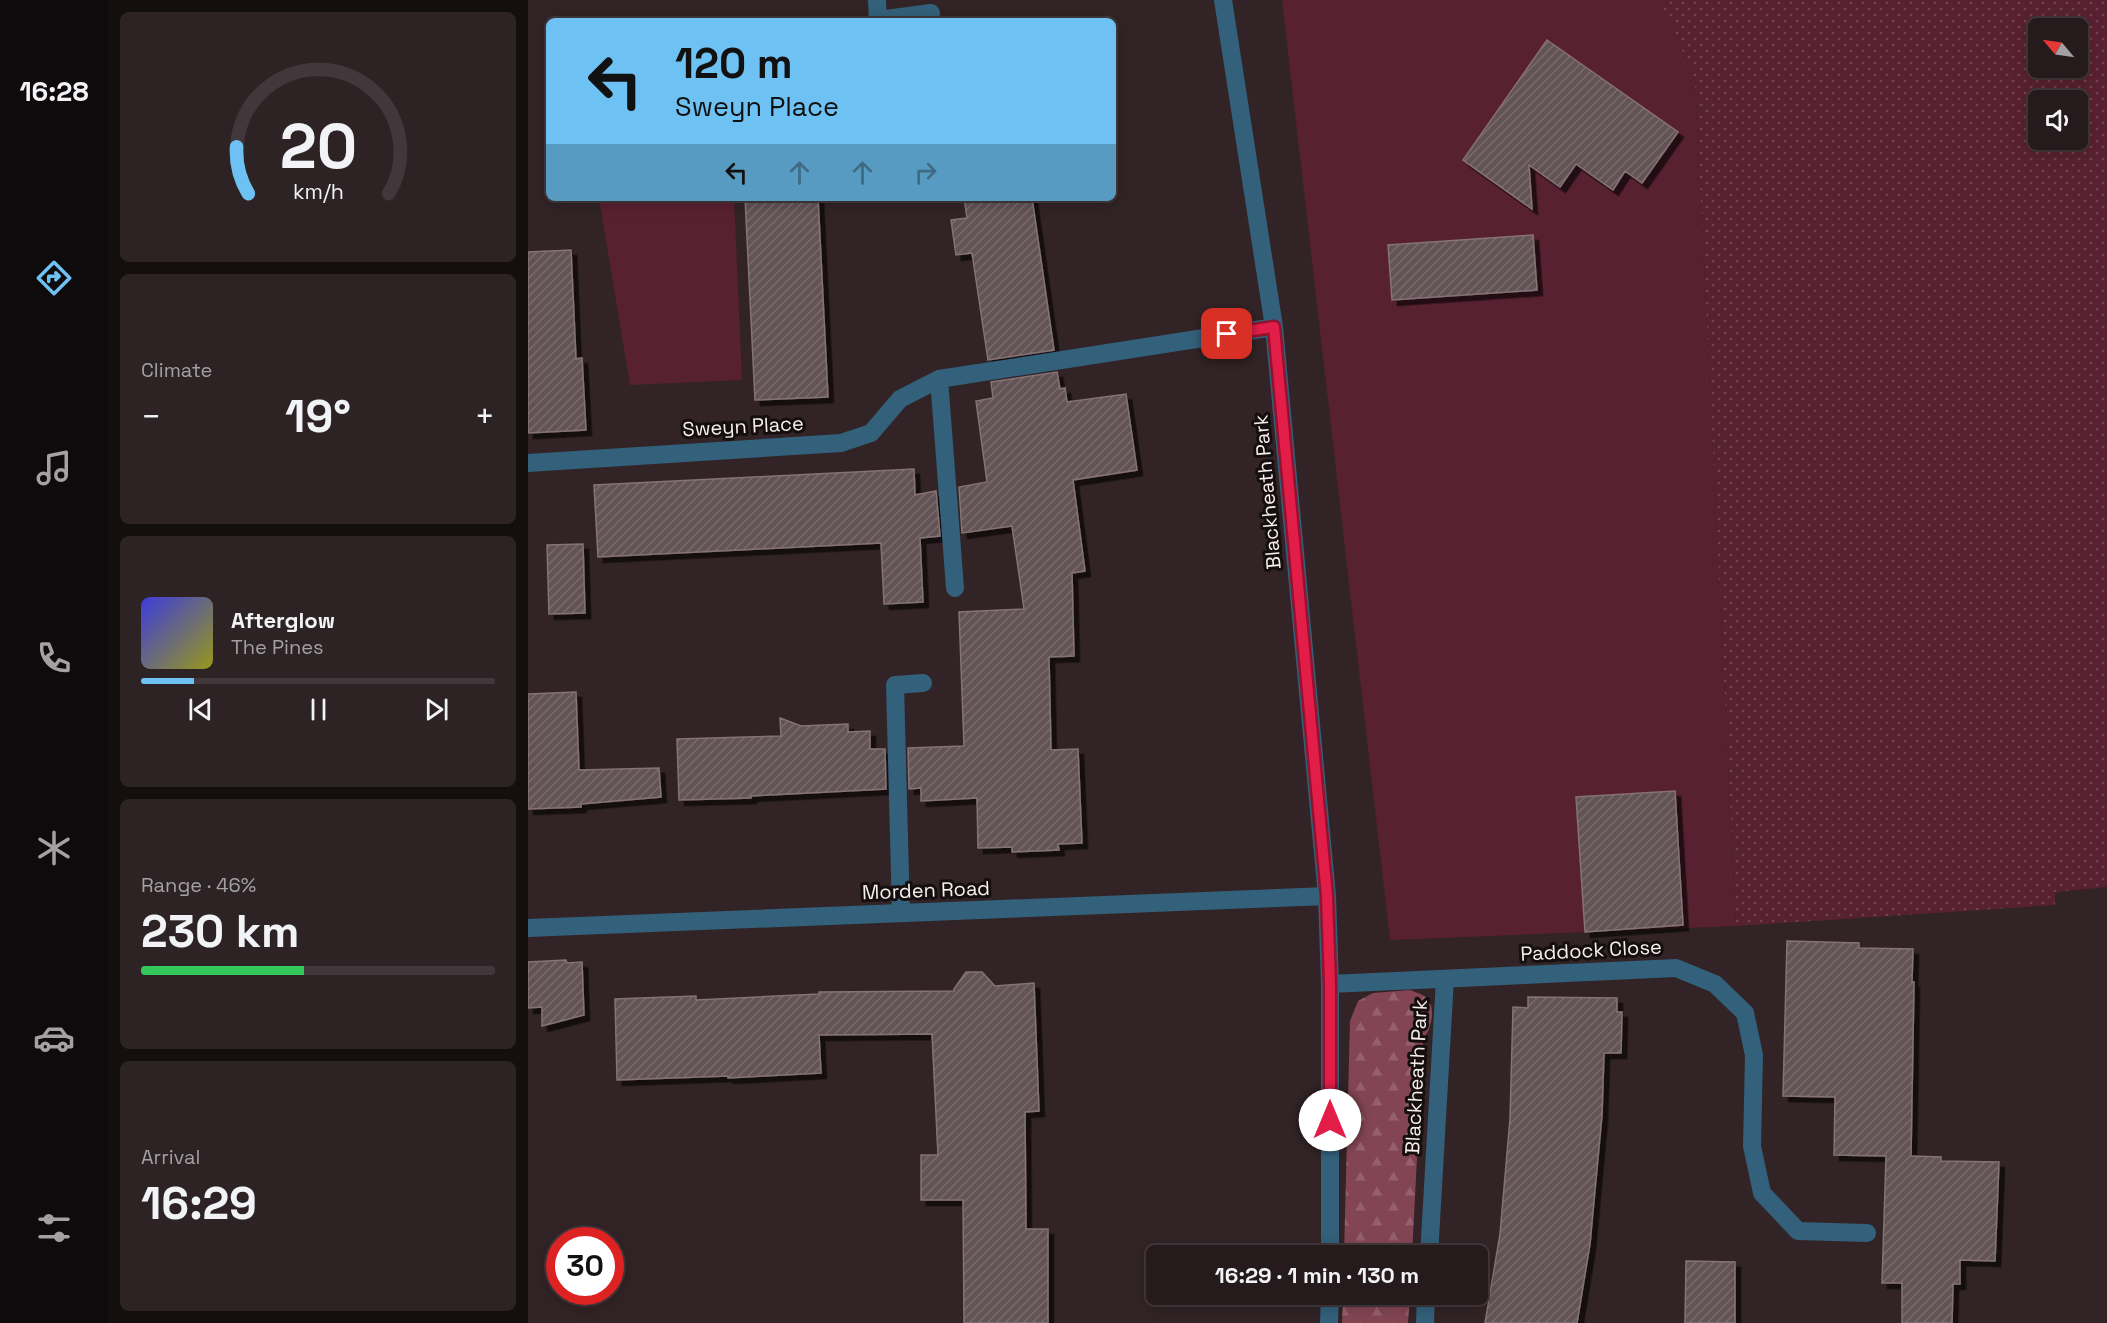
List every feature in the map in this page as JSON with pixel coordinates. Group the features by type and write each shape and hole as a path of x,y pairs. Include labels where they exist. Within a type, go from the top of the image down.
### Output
{"street":[{"path":"877,0 878,18"},
{"name":"Blackheath Park","path":"1223,0 1274,327 1327,896 1330,984 1330,1245"},
{"path":"893,18 932,13"},
{"name":"Sweyn Place","path":"528,463 841,443 871,433 900,399 939,379 1274,327"},
{"path":"939,379 955,588"},
{"path":"901,913 895,685 922,683"},
{"name":"Morden Road","path":"528,928 1327,896"},
{"name":"Paddock Close","path":"1445,980 1676,968 1714,984 1745,1013 1755,1055 1752,1146 1762,1193 1797,1231 1867,1233"},
{"name":"Blackheath Park","path":"1330,984 1445,980 1430,1245"},
{"path":"1329,1305 1329,1323"},
{"path":"1425,1323 1426,1305"}],"shaded area":[{"path":"1282,0 1660,0 1695,80 1736,926 1390,940"},
{"path":"1660,0 2107,0 2107,887 2055,892 2055,905 1736,926 1695,80"},
{"path":"599,201 734,201 742,380 630,385"}],"green space":[{"path":"1410,990 1421,994 1429,1001 1432,1012 1423,1041 1413,1245 1344,1245 1350,1021 1358,1001 1373,993"},
{"path":"1343,1305 1409,1305 1408,1323 1342,1323"}],"building":[{"path":"1547,40 1678,132 1642,183 1625,171 1613,190 1576,164 1560,187 1529,165 1532,209 1463,160"},
{"path":"745,201 818,201 828,397 755,400"},
{"path":"964,201 1032,201 1054,350 988,360 972,253 956,255 951,220 967,218"},
{"path":"1533,235 1537,290 1392,300 1388,245"},
{"path":"571,250 576,359 582,358 586,430 528,433 528,252"},
{"path":"1057,372 1060,389 1065,388 1067,402 1126,394 1137,470 1073,480 1085,571 1072,573 1074,656 1049,657 1051,750 1078,749 1082,843 1058,844 1059,850 1012,852 1012,847 978,848 977,798 921,801 921,788 909,789 908,748 964,746 959,612 1024,609 1012,526 962,533 959,487 987,482 976,401 993,398 991,382"},
{"path":"914,469 915,495 936,491 940,536 920,538 923,602 884,604 881,543 598,557 594,485"},
{"path":"583,544 585,613 549,614 547,545"},
{"path":"576,692 579,770 659,768 661,797 581,804 581,807 528,809 528,694"},
{"path":"780,718 801,726 848,724 848,732 870,731 870,749 885,749 886,789 751,796 751,798 679,800 677,739 781,736"},
{"path":"1675,791 1683,925 1585,932 1576,797"},
{"path":"1787,941 1859,943 1859,948 1913,949 1911,1156 1941,1157 1941,1161 1999,1162 1995,1261 1960,1260 1960,1284 1953,1284 1952,1323 1902,1323 1902,1283 1882,1283 1886,1156 1834,1155 1835,1097 1783,1096"},
{"path":"566,960 567,963 582,962 584,1015 542,1026 542,1007 528,1008 528,962"},
{"path":"966,972 982,972 995,986 1034,983 1039,1111 1025,1112 1026,1229 1048,1229 1048,1323 964,1323 963,1200 921,1200 921,1155 938,1155 932,1034 819,1035 821,1073 728,1078 728,1076 617,1080 615,999 696,996 696,1000 819,994 819,992 954,991"},
{"path":"1528,997 1617,998 1617,1012 1622,1012 1621,1053 1604,1053 1602,1115 1590,1244 1577,1323 1485,1323 1500,1234 1510,1119 1513,1007 1528,1008"},
{"path":"1686,1261 1735,1262 1735,1323 1685,1323"}],"route":[{"path":"1227,334 1274,327 1327,896 1330,984 1330,1120"}]}
